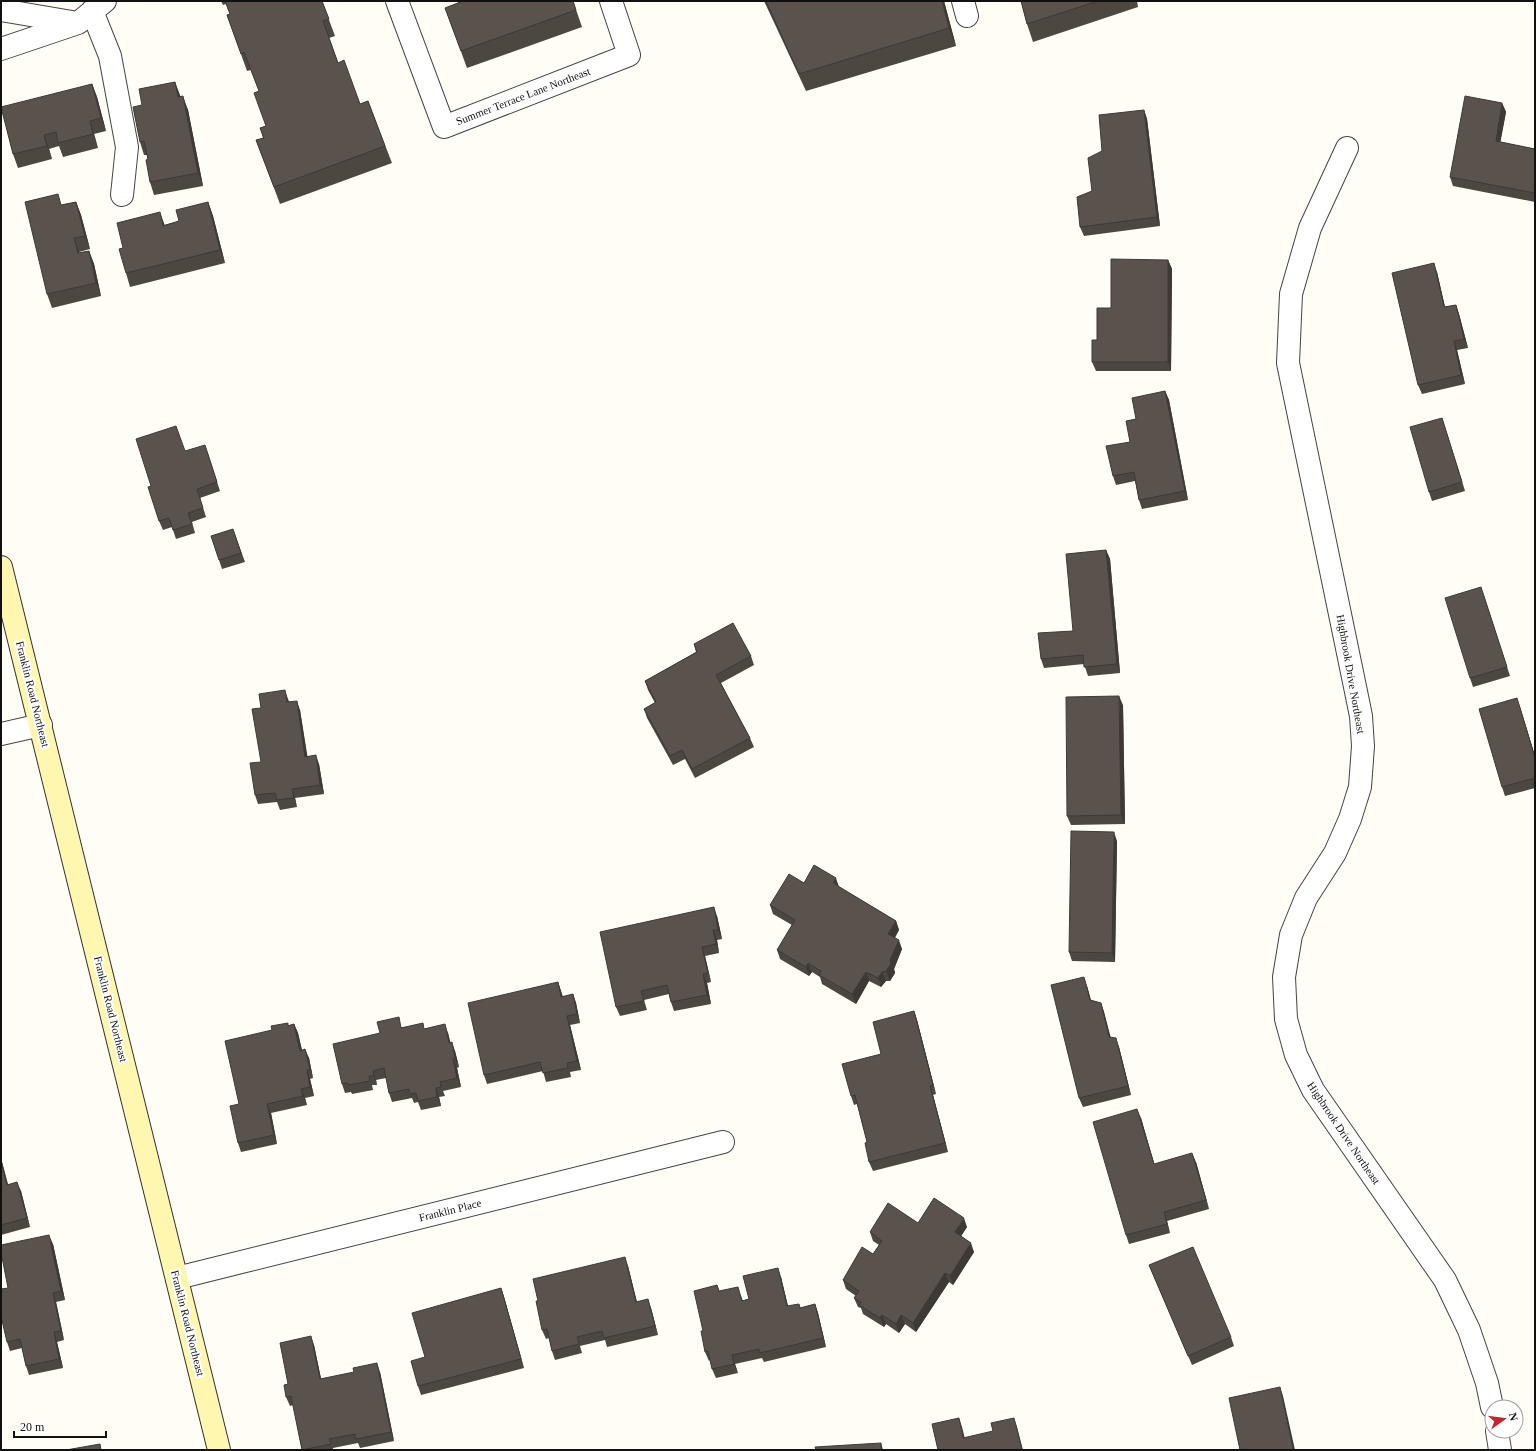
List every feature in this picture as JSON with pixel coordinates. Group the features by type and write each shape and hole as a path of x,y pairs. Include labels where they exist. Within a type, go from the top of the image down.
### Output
{"street":[{"name":"Summer Terrace Lane Northeast","path":"397,1 444,127 629,55 612,1"},
{"path":"1,10 92,12"},
{"path":"1,49 92,12"},
{"path":"92,12 110,56 127,147 122,195"},
{"name":"Highbrook Drive Northeast","path":"1346,148 1310,228 1291,294 1288,363 1358,703 1363,746 1360,787 1350,819 1335,853 1306,898 1291,935 1284,977 1286,1019 1296,1055 1313,1090 1445,1280 1469,1330 1487,1383 1490,1399"},
{"name":"Franklin Road Northeast","path":"1,568 219,1450"},
{"path":"1,734 40,725"},
{"name":"Franklin Place","path":"177,1278 723,1142"},
{"path":"1498,1439 1500,1450"}],"building":[{"path":"225,1 322,1 329,19 323,21 338,63 344,60 360,104 368,101 385,146 274,187 256,140 264,138 260,128 266,126 254,93 259,91 244,52 241,54 227,15 230,14"},
{"path":"463,1 573,1 576,10 461,51 445,8"},
{"path":"766,1 942,1 949,28 799,74"},
{"path":"1021,1 1098,1 1027,24"},
{"path":"175,82 178,97 183,96 198,173 150,182 146,160 148,159 144,141 140,142 133,107 142,105 139,89"},
{"path":"92,84 101,118 90,121 93,134 58,143 56,132 44,135 47,146 13,154 1,107"},
{"path":"1465,96 1502,103 1496,141 1535,149 1535,193 1450,177"},
{"path":"1144,110 1157,217 1080,227 1077,197 1092,191 1088,158 1102,151 1099,115"},
{"path":"58,194 61,205 76,202 85,236 74,238 78,253 89,251 96,283 47,294 25,202"},
{"path":"208,202 220,250 126,273 119,249 123,248 117,223 160,212 163,226 179,221 176,210"},
{"path":"1111,259 1168,260 1168,362 1092,362 1092,340 1097,340 1097,308 1111,308"},
{"path":"1434,263 1444,307 1456,305 1464,339 1454,341 1461,375 1418,385 1392,273"},
{"path":"1165,391 1185,491 1139,500 1134,472 1113,476 1106,446 1130,442 1126,421 1136,419 1132,398"},
{"path":"1442,418 1462,482 1429,492 1410,427"},
{"path":"176,426 185,451 205,445 217,482 197,489 203,508 188,513 192,524 173,530 169,518 159,521 148,487 151,486 136,439"},
{"path":"233,529 241,553 219,560 211,536"},
{"path":"1106,550 1117,664 1084,667 1083,655 1041,659 1038,633 1073,631 1066,554"},
{"path":"1481,587 1507,667 1470,678 1445,598"},
{"path":"733,623 751,656 716,675 750,738 692,769 682,750 670,756 644,709 656,702 645,681 697,652 694,644"},
{"path":"285,690 287,702 297,701 305,757 316,755 320,785 292,789 294,798 277,800 275,793 255,795 250,763 261,762 252,709 261,708 259,694"},
{"path":"1119,696 1121,815 1067,816 1066,697"},
{"path":"1517,698 1535,758 1535,778 1502,787 1479,709"},
{"path":"1071,831 1114,832 1112,953 1069,952"},
{"path":"814,865 836,878 833,883 896,921 888,934 899,940 890,960 891,964 878,978 866,972 852,994 819,975 821,971 808,963 806,967 777,950 795,920 770,905 789,874 804,883"},
{"path":"714,907 718,930 713,930 716,944 702,947 708,973 703,974 707,995 671,1002 667,985 641,991 644,1001 616,1007 600,932"},
{"path":"1084,977 1090,1000 1101,1003 1109,1037 1116,1038 1128,1086 1079,1098 1051,985"},
{"path":"558,982 561,997 573,994 577,1014 567,1016 577,1061 567,1063 568,1068 543,1073 540,1062 484,1075 468,1003"},
{"path":"914,1011 933,1085 930,1086 945,1143 869,1162 865,1143 867,1142 855,1095 851,1096 842,1064 881,1054 873,1022"},
{"path":"399,1017 401,1028 423,1023 424,1029 445,1024 449,1043 452,1042 455,1058 453,1059 457,1078 440,1082 441,1087 436,1088 437,1097 418,1101 416,1093 410,1094 409,1089 389,1093 384,1068 373,1071 374,1076 369,1076 370,1081 348,1085 348,1083 342,1084 333,1044 380,1033 377,1022"},
{"path":"288,1023 288,1026 294,1024 300,1051 305,1049 310,1069 307,1070 310,1087 301,1089 303,1096 267,1104 274,1135 238,1143 230,1106 239,1104 225,1041 272,1030 271,1026"},
{"path":"1137,1109 1154,1164 1192,1153 1206,1200 1164,1212 1167,1224 1126,1235 1093,1122"},
{"path":"1,1162 7,1185 17,1182 27,1218 1,1225"},
{"path":"934,1198 964,1218 955,1232 971,1243 950,1276 945,1273 913,1323 901,1315 896,1324 882,1315 880,1318 859,1305 861,1302 854,1298 859,1291 843,1280 862,1247 873,1254 882,1241 870,1232 888,1203 918,1223"},
{"path":"49,1235 61,1291 53,1293 61,1331 54,1332 59,1359 26,1366 20,1339 7,1342 1,1316 1,1289 8,1288 1,1245"},
{"path":"1193,1247 1231,1337 1188,1356 1149,1265"},
{"path":"625,1257 636,1302 648,1299 655,1326 604,1338 602,1331 577,1337 579,1344 552,1351 547,1329 542,1330 533,1279"},
{"path":"778,1268 787,1306 799,1304 800,1308 815,1304 823,1338 760,1353 759,1349 732,1355 734,1364 712,1369 708,1351 705,1352 701,1331 703,1331 694,1291 717,1285 719,1291 738,1287 742,1301 749,1299 743,1276"},
{"path":"501,1288 521,1359 418,1386 411,1361 425,1357 412,1313"},
{"path":"311,1336 320,1379 354,1372 353,1368 377,1363 391,1432 356,1439 355,1434 329,1439 331,1444 302,1450 291,1396 286,1397 284,1385 288,1384 280,1343"},
{"path":"1280,1387 1293,1448 1291,1450 1240,1450 1229,1398"},
{"path":"959,1418 963,1438 993,1431 991,1423 1014,1418 1022,1450 938,1450 932,1424"},
{"path":"881,1443 881,1450 816,1450 815,1447"},
{"path":"100,1444 101,1450 66,1450"}]}
